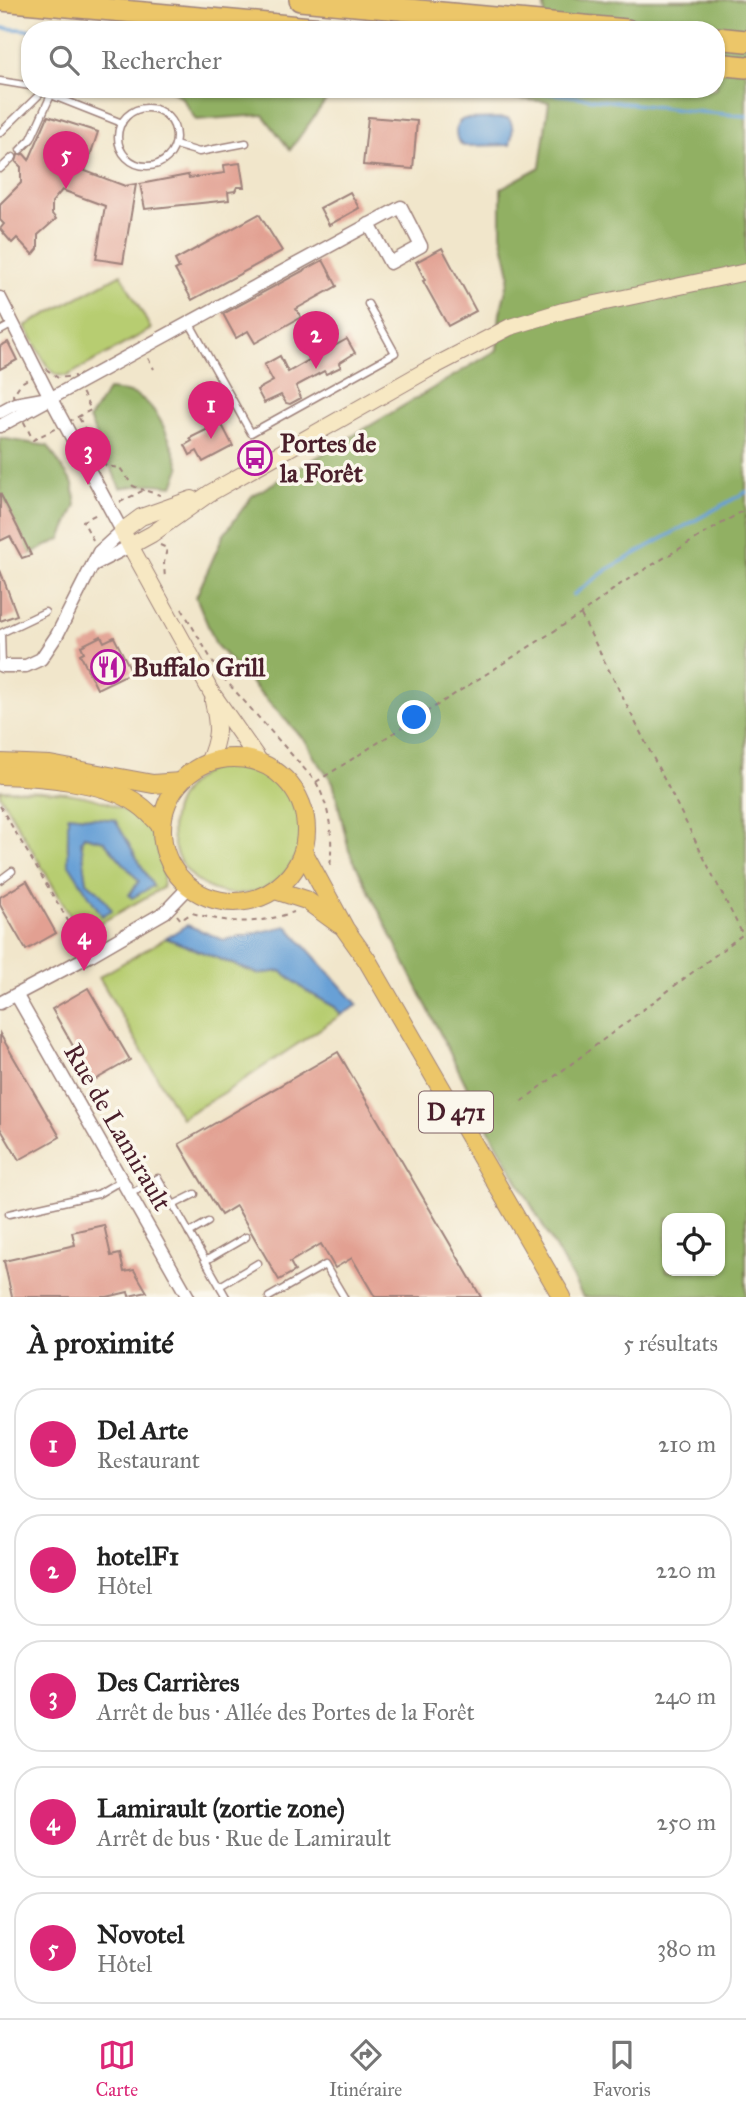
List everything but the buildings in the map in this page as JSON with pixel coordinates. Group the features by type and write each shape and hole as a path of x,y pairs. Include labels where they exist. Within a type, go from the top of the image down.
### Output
{"highway":[{"path":"1,0 233,21"},
{"path":"300,0 529,21"},
{"path":"725,39 746,41"},
{"path":"725,65 746,67"}],"main road":[{"path":"130,546 152,534 210,493 427,370 510,327 573,309 746,272"},
{"path":"210,493 141,517 122,531 211,692 260,762"},
{"path":"144,572 152,534"},
{"path":"208,763 218,739 211,692"},
{"path":"234,758 260,762 279,773 295,789 304,809 307,831 304,853 293,874 275,890 254,900 231,903 209,898 189,887 179,877 166,853 162,827 167,803 180,782 208,763 234,758"},
{"path":"0,763 50,765 152,784 180,782"},
{"path":"0,775 53,779 111,792 137,803 162,827"},
{"name":"D 471","path":"304,853 345,929 367,960 562,1297"},
{"name":"D 471","path":"275,890 306,900 345,929"}],"street":[{"path":"0,426 50,397 369,224 401,207 421,246 390,263 369,224"},
{"path":"0,298 122,531 99,552 57,635 41,659 26,666 1,666"},
{"path":"0,412 15,404 50,397"},
{"path":"92,565 130,546"},
{"path":"0,1003 17,996 164,912 189,887"},
{"name":"Rue de Lamirault","path":"17,996 188,1297"}],"lane":[{"path":"0,82 21,84"},
{"path":"0,91 9,82"},
{"path":"0,133 38,98"},
{"path":"20,150 31,139 42,98"},
{"path":"60,98 122,122"},
{"path":"148,108 167,116 176,135 170,155 152,166 141,166 130,161 118,144 122,122 128,114 148,108"},
{"path":"175,145 199,152 246,143"},
{"path":"0,169 13,157"},
{"path":"189,322 251,433 396,353 368,304"},
{"path":"0,331 13,324"},
{"path":"1,666 1,633 45,612"},
{"path":"0,880 12,871"},
{"path":"130,1194 158,1178 226,1297"},
{"path":"9,1214 98,1194 122,1180"},
{"path":"173,1205 195,1194"},
{"path":"189,1233 208,1222"},
{"path":"205,1261 246,1237"},
{"path":"220,1286 258,1263"},
{"path":"269,1297 325,1265 344,1297"}],"path":[{"path":"79,417 106,466 120,468 133,486 144,490"},
{"path":"316,782 581,614 622,583 746,509"},
{"path":"522,1101 744,933 581,614"},
{"path":"0,806 89,956"}],"green space":[{"path":"543,0 746,0 746,1297 583,1297 484,1121 349,851 333,782 307,743 216,645 196,597 223,536 252,496 497,350 500,313 510,274 501,234 501,188 540,167 549,102 508,98 725,98 725,21 546,21"},
{"path":"182,98 328,98 290,150 263,115 196,120"},
{"path":"121,274 151,329 67,376 56,375 47,366 25,326"},
{"path":"108,390 128,392 140,397 156,414 180,468 173,486 152,484 120,488 89,419"},
{"path":"0,438 48,446 73,484 76,505 61,539 30,554 0,493"},
{"path":"237,764 262,769 283,783 297,804 302,829 297,854 283,875 262,889 237,894 212,889 191,875 177,854 172,829 177,804 191,783 212,769"},
{"path":"0,790 74,794 93,798 127,812 145,825 152,835 162,865 162,888 81,934 0,795","holes":["69,815 115,820 153,887 139,881 104,841 84,836 81,841 87,882 99,892 86,884 72,868 68,851"]},
{"path":"166,938 257,974 281,971 306,991 335,1007 341,1015 227,1091 181,1118 99,977"}],"water":[{"path":"508,118 512,127 510,145 463,146 458,141 456,128 464,119"},
{"path":"68,815 115,820 153,886 132,898 129,895 139,881 104,841 84,836 81,841 87,882 99,892 112,910 102,916 68,863"},
{"path":"187,925 224,940 287,926 358,1005 341,1015 335,1007 306,991 281,971 258,974 166,938"}],"waterway":[{"path":"0,28 21,29"},
{"path":"587,98 746,116"},
{"path":"573,595 608,569 746,492"}],"place":[{"name":"Novotel","path":"66,189"},
{"name":"hotelF1","path":"316,369"},
{"name":"Del Arte","path":"211,439"},
{"name":"Portes de la Forêt","path":"255,458"},
{"name":"Des Carrières","path":"88,485"},
{"name":"Buffalo Grill","path":"108,667"},
{"name":"Lamirault (zortie zone)","path":"84,971"}]}
